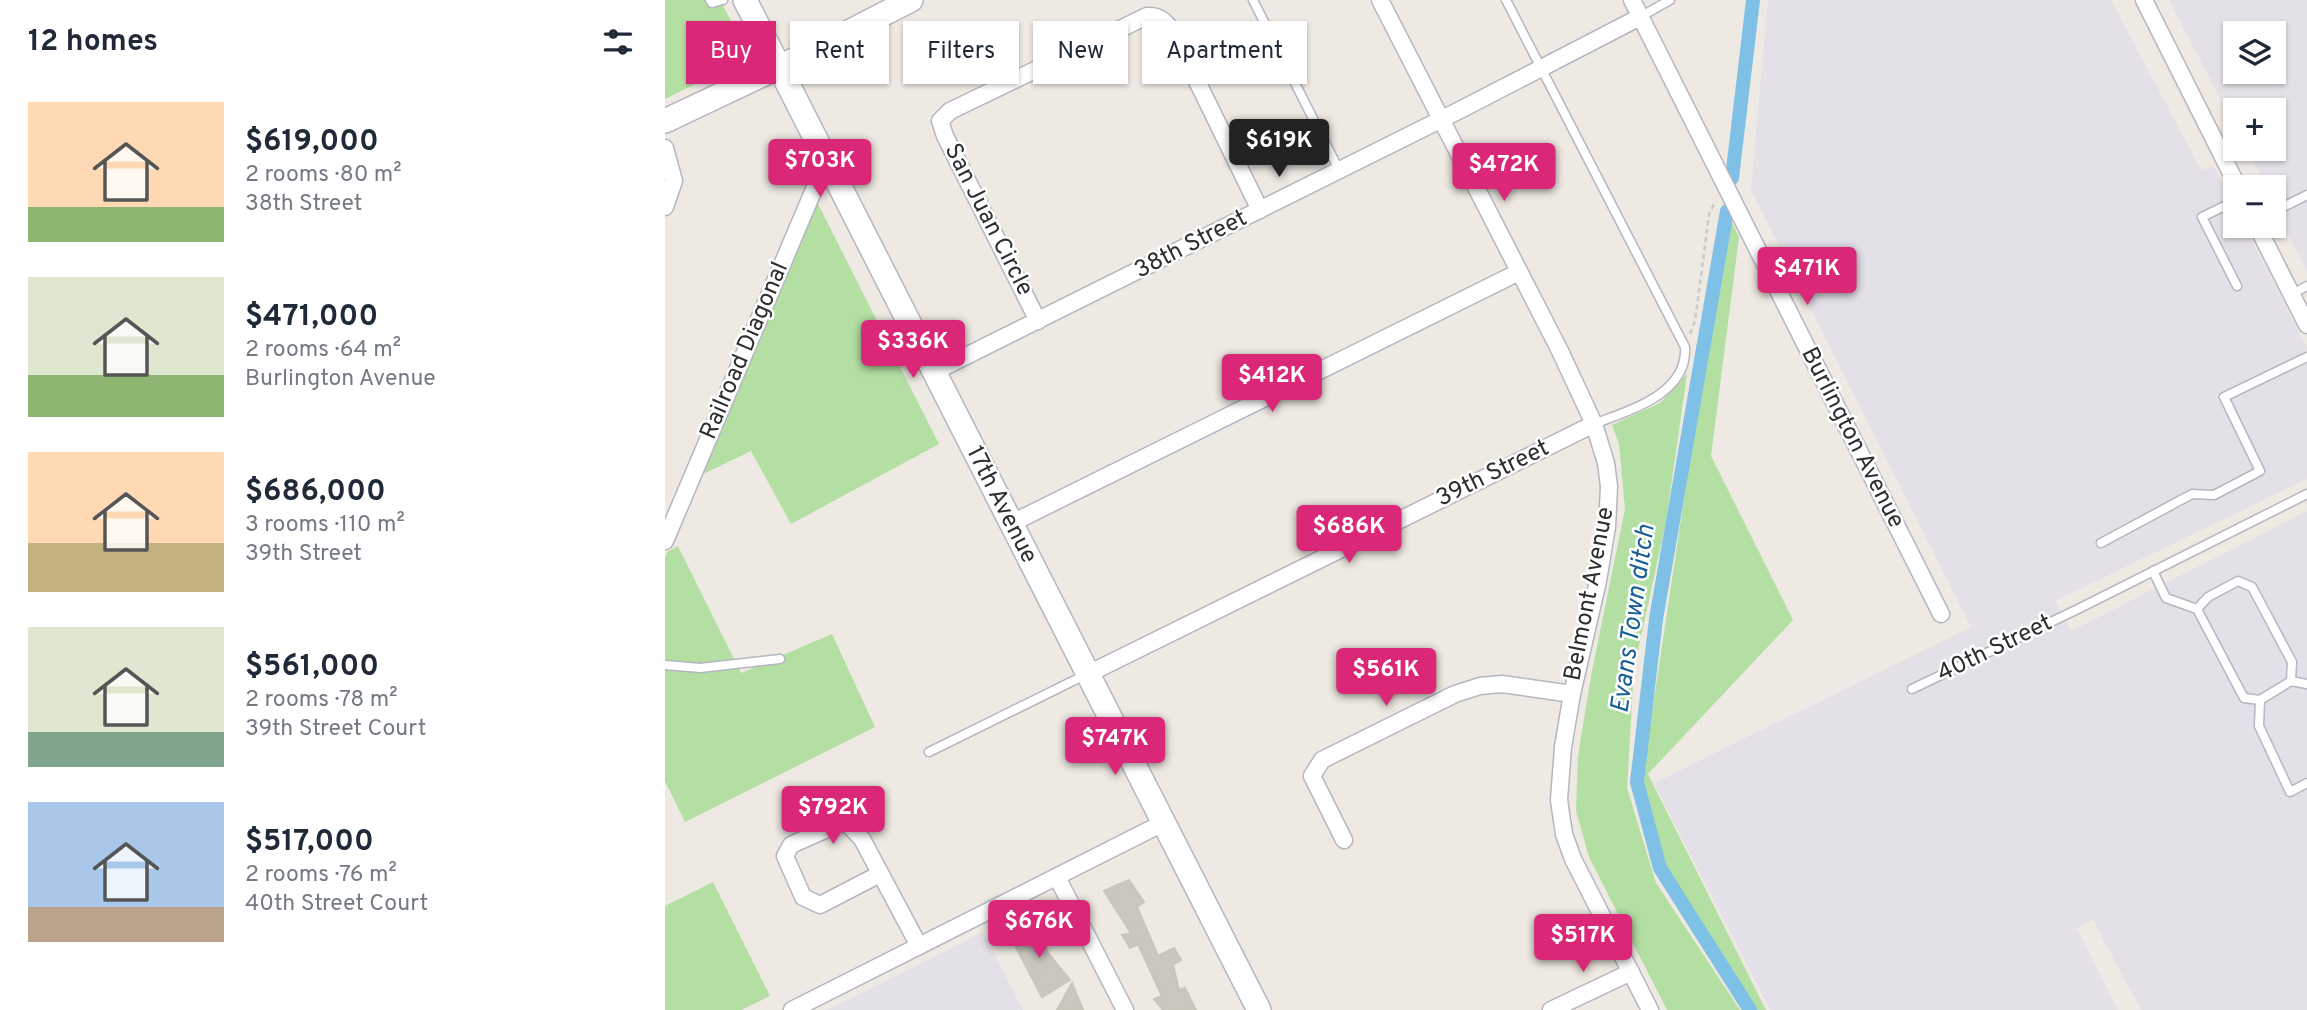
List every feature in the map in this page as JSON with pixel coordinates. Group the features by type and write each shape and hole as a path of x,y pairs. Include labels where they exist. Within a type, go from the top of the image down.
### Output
{"main road":[{"name":"17th Avenue","path":"745,0 1259,1010"},
{"path":"665,121 911,0"}],"street":[{"name":"Belmont Avenue","path":"1380,0 1594,424 1606,463 1609,486 1607,527 1598,581 1572,694 1563,747 1559,800 1564,834 1573,859 1650,1010"},
{"name":"Burlington Avenue","path":"1632,0 1941,614"},
{"path":"2144,0 2232,175"},
{"name":"San Juan Circle","path":"1038,321 945,136 940,121 950,111 1147,16 1156,15 1167,23 1173,32 1260,210"},
{"name":"38th Street","path":"934,372 1440,120 1640,17"},
{"path":"665,148 674,181 665,207"},
{"name":"Railroad Diagonal","path":"665,541 826,161"},
{"path":"2263,238 2307,324"},
{"path":"1010,524 1519,272"},
{"name":"39th Street","path":"1088,674 1594,424"},
{"path":"1344,840 1312,776 1321,760 1455,694 1480,686 1502,684 1572,694"},
{"path":"880,874 820,905 803,897 785,856 791,845 845,821 862,839 919,946"},
{"path":"792,1010 1163,823"},
{"path":"1058,877 1125,1010"},
{"path":"1551,1010 1630,972"}],"lane":[{"path":"710,0 712,3 723,0"},
{"path":"1253,0 1339,170"},
{"path":"1506,0 1685,347"},
{"name":"38th Street","path":"1640,17 1670,0"},
{"path":"2286,206 2307,195"},
{"path":"2223,207 2202,217 2237,286"},
{"path":"2292,294 2307,286"},
{"name":"39th Street","path":"1594,424 1635,408 1662,393 1683,368 1686,359 1685,347"},
{"path":"2101,543 2192,494 2214,495 2260,471 2224,397 2307,357"},
{"name":"40th Street","path":"1912,690 2307,494"},
{"path":"2153,572 2166,598 2197,609 2244,698 2260,700 2291,681 2307,684"},
{"path":"2197,609 2208,597 2238,581 2252,587 2293,662 2291,681"},
{"path":"665,665 699,668 781,659"},
{"path":"929,752 1088,674"},
{"path":"2260,700 2259,726 2290,792 2307,783"}],"path":[{"path":"1685,347 1695,321 1709,215 1714,204 1729,194"}],"shaded area":[{"path":"1768,0 2111,0 2201,170 2213,166 2223,185 2223,238 2250,238 2307,348 2307,479 2055,601 2071,631 2307,511 2307,1010 2141,1010 2093,920 2077,928 2118,1010 1770,1010 1654,783 1971,627 1751,190"},
{"path":"2169,0 2307,0 2307,272 2286,229 2286,175 2260,175 2253,161 2286,161 2286,98 2223,98 2223,104"},
{"path":"983,932 1023,1010 827,1010"}],"green space":[{"path":"665,0 720,0 731,21 686,21 686,84 695,84 665,99"},
{"path":"816,200 939,444 791,524 751,451 699,476"},
{"path":"1730,218 1739,237 1711,456 1793,620 1648,774 1766,1010 1754,1010 1664,867 1642,779 1696,420"},
{"path":"1687,374 1666,522 1634,669 1627,788 1656,883 1740,1010 1667,1010 1589,857 1576,811 1578,756 1591,676 1625,509 1619,444 1612,425 1660,403"},
{"path":"678,546 741,673 832,634 875,727 685,822 665,781 665,557 667,552"},
{"path":"713,882 770,996 741,1010 665,1010 665,906"}],"building":[{"path":"1129,880 1144,902 1137,907 1158,956 1174,948 1181,960 1173,965 1179,990 1185,988 1196,1010 1163,1010 1154,999 1162,996 1138,944 1130,948 1122,935 1131,933 1104,891"},
{"path":"1034,922 1048,953 1070,980 1042,997 1010,936"},
{"path":"1072,983 1083,1010 1057,1010"}],"waterway":[{"name":"Evans Town ditch","path":"1732,178 1753,0"},
{"name":"Evans Town ditch","path":"1727,211 1656,619 1637,782 1660,868 1750,1010"}]}
